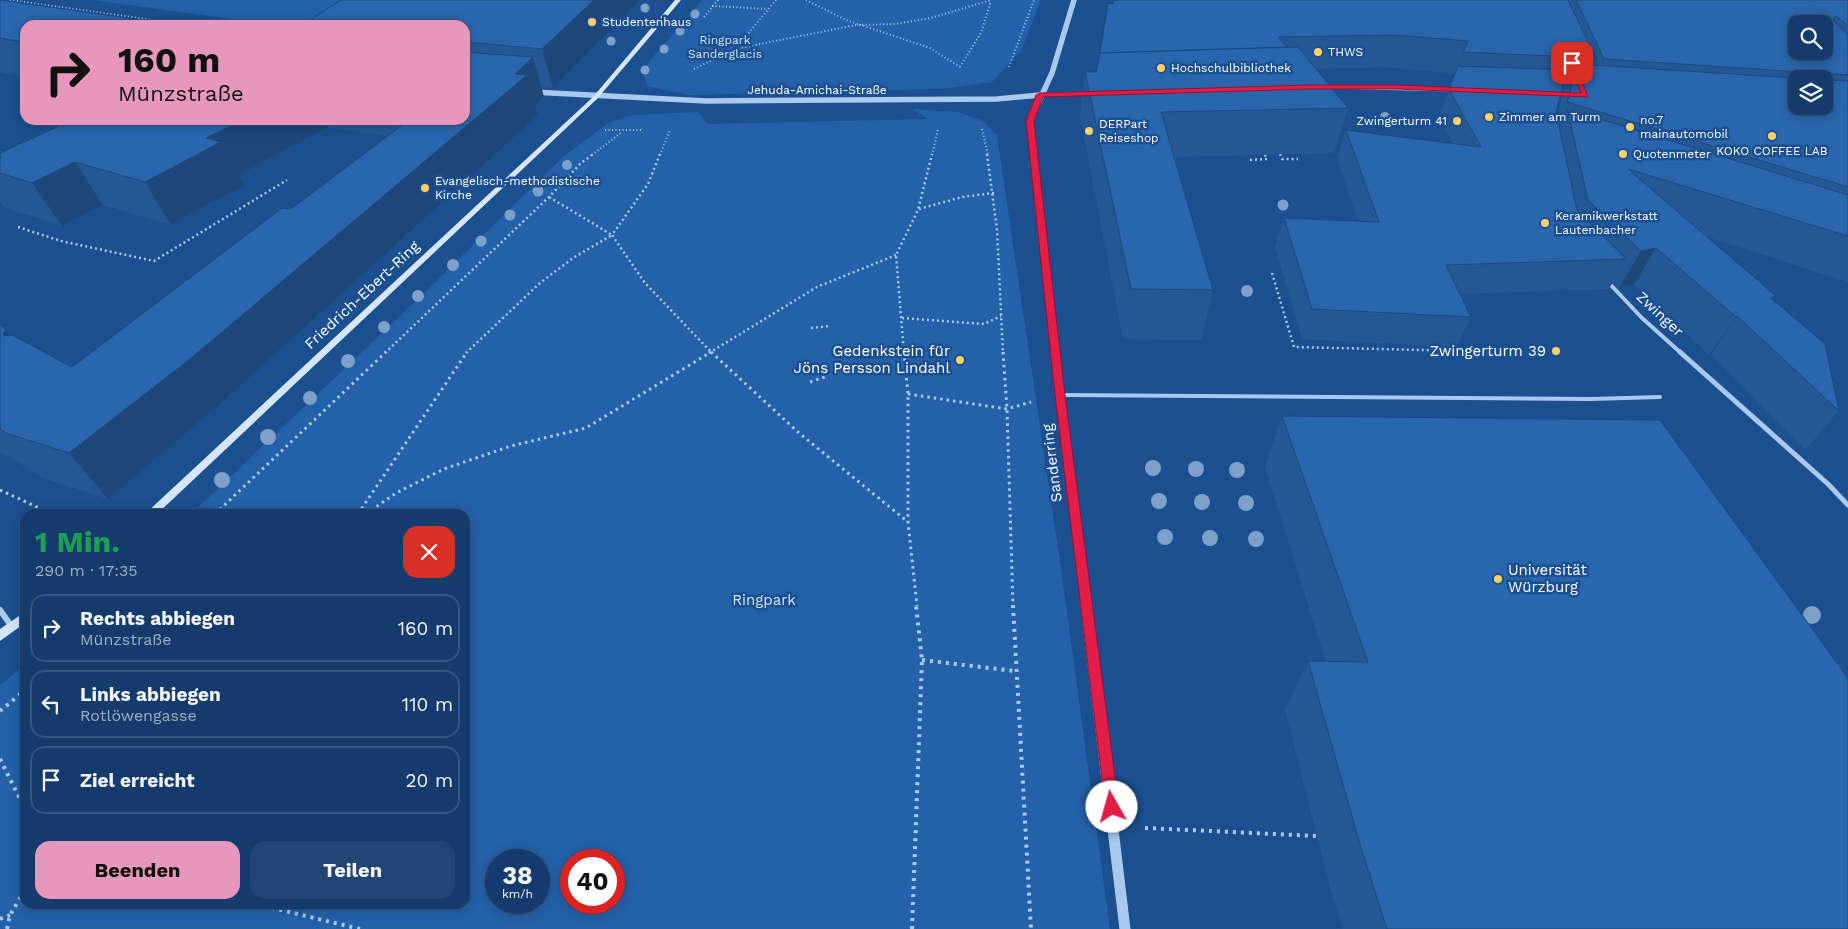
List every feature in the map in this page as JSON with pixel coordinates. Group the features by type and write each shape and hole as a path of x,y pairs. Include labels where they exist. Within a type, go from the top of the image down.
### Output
{"main road":[{"name":"Friedrich-Ebert-Ring","path":"155,509 595,98 678,0"},
{"path":"0,636 20,621"}],"street":[{"name":"Sanderring","path":"1074,0 1052,73 1040,95 1030,121 1060,395 1125,929"},
{"path":"1321,87 1461,90"},
{"path":"526,91 595,98"},
{"path":"1040,95 1095,93"},
{"name":"Jehuda-Amichai-Straße","path":"595,98 680,101 997,99 1040,95"},
{"name":"Zwinger","path":"1607,281 1642,318 1821,478 1848,505"},
{"path":"0,610 12,627"}],"lane":[{"path":"1060,395 1591,399 1660,397"}],"path":[{"path":"6,1 11,0 153,20"},
{"path":"701,20 718,0"},
{"path":"734,49 776,0"},
{"path":"806,0 856,25 918,41 943,53 960,67"},
{"path":"694,69 734,49 856,25 895,24 931,18 991,0"},
{"path":"958,74 960,67 981,33 991,0"},
{"path":"1008,70 1034,0"},
{"path":"712,6 769,9"},
{"path":"912,929 922,660 908,522 908,394 896,255 918,210 939,122"},
{"path":"979,126 983,130 994,193 1003,376 1007,409 1015,672 1031,929"},
{"path":"361,509 469,348 540,284 573,258 612,235 648,184 671,127"},
{"path":"220,509 549,197 580,164 622,132"},
{"path":"1280,154 1282,159 1298,159"},
{"path":"1250,160 1267,160 1265,155"},
{"path":"18,227 61,241 154,261 287,180"},
{"path":"918,210 962,197 994,193"},
{"path":"549,197 612,235 645,283 711,352 799,434 908,522"},
{"path":"373,509 396,493 444,469 511,446 586,428 817,287 896,255"},
{"path":"1272,273 1294,347 1466,351"},
{"path":"902,318 984,324 1001,316"},
{"path":"811,328 831,326"},
{"path":"810,382 825,376"},
{"path":"908,394 1007,409 1060,395"},
{"path":"0,490 41,509"},
{"path":"922,660 1015,672"},
{"path":"0,711 20,694"},
{"path":"0,759 20,799"},
{"path":"1114,827 1317,836"},
{"path":"7,929 10,915 20,898"},
{"path":"277,909 360,929"},
{"path":"0,919 10,915"}],"green space":[{"path":"92,0 349,0 318,20 239,20"},
{"name":"Ringpark Sanderglacis","path":"702,0 1041,0 1021,51 992,82 941,89 689,95 647,86 642,70"},
{"name":"Ringpark","path":"912,109 958,112 983,121 997,136 1061,568 1110,929 0,929 0,685 20,669 20,909 470,909 470,509 196,509 419,298 563,157 610,122 632,115 698,112 708,124 928,119"}],"building":[{"path":"0,0 143,20 20,20 20,41 0,38"},
{"path":"341,0 594,0 542,49 470,42 470,20 310,20"},
{"path":"1114,0 1568,0 1596,58 1463,52 1468,41 1394,35 1278,37 1287,47 1100,53 1108,3 1113,4"},
{"path":"1576,0 1848,0 1848,26 1836,16 1834,21 1848,35 1848,75 1833,74 1833,70 1788,71 1604,59"},
{"path":"1298,47 1348,108 1161,112 1213,290 1131,289 1085,72 1096,72 1100,53"},
{"path":"470,52 533,57 515,74 527,75 470,123"},
{"path":"1577,64 1788,78 1788,115 1833,115 1833,80 1848,81 1848,187 1567,102"},
{"path":"1458,66 1567,70 1556,112 1577,210 1626,259 1446,265 1471,317 1312,309 1284,218 1379,222 1346,130 1481,147 1449,89"},
{"path":"1567,109 1848,195 1848,236 1628,169 1776,296 1771,298 1825,344 1839,411 1737,316 1656,248 1641,251 1588,200"},
{"path":"61,125 233,125 206,138 221,142 145,182 75,162 32,183 0,173 0,153"},
{"path":"402,125 468,125 190,359 69,453 6,433 0,429 0,324 6,330 3,333 4,336 12,335 72,367 282,208 291,209"},
{"name":"Universität Würzburg","path":"1282,416 1660,420 1848,678 1848,929 1387,929 1361,848 1308,661 1368,662"}],"place":[{"name":"Studentenhaus","path":"592,22"},
{"name":"THWS","path":"1318,52"},
{"name":"Hochschulbibliothek","path":"1161,68"},
{"name":"Zimmer am Turm","path":"1489,117"},
{"name":"Zwingerturm 41","path":"1457,121"},
{"name":"no.7 mainautomobil","path":"1630,127"},
{"name":"DERPart Reiseshop","path":"1089,131"},
{"name":"KOKO COFFEE LAB","path":"1772,136"},
{"name":"Quotenmeter","path":"1623,154"},
{"name":"Evangelisch-methodistische Kirche","path":"425,188"},
{"name":"Keramikwerkstatt Lautenbacher","path":"1545,223"},
{"name":"Zwingerturm 39","path":"1556,351"},
{"name":"Gedenkstein für Jöns Persson Lindahl","path":"960,360"},
{"name":"Universität Würzburg","path":"1498,579"}],"route":[{"path":"1112,807 1060,395 1030,121 1040,95 1311,87 1398,87 1540,92 1586,96 1572,63"}]}
